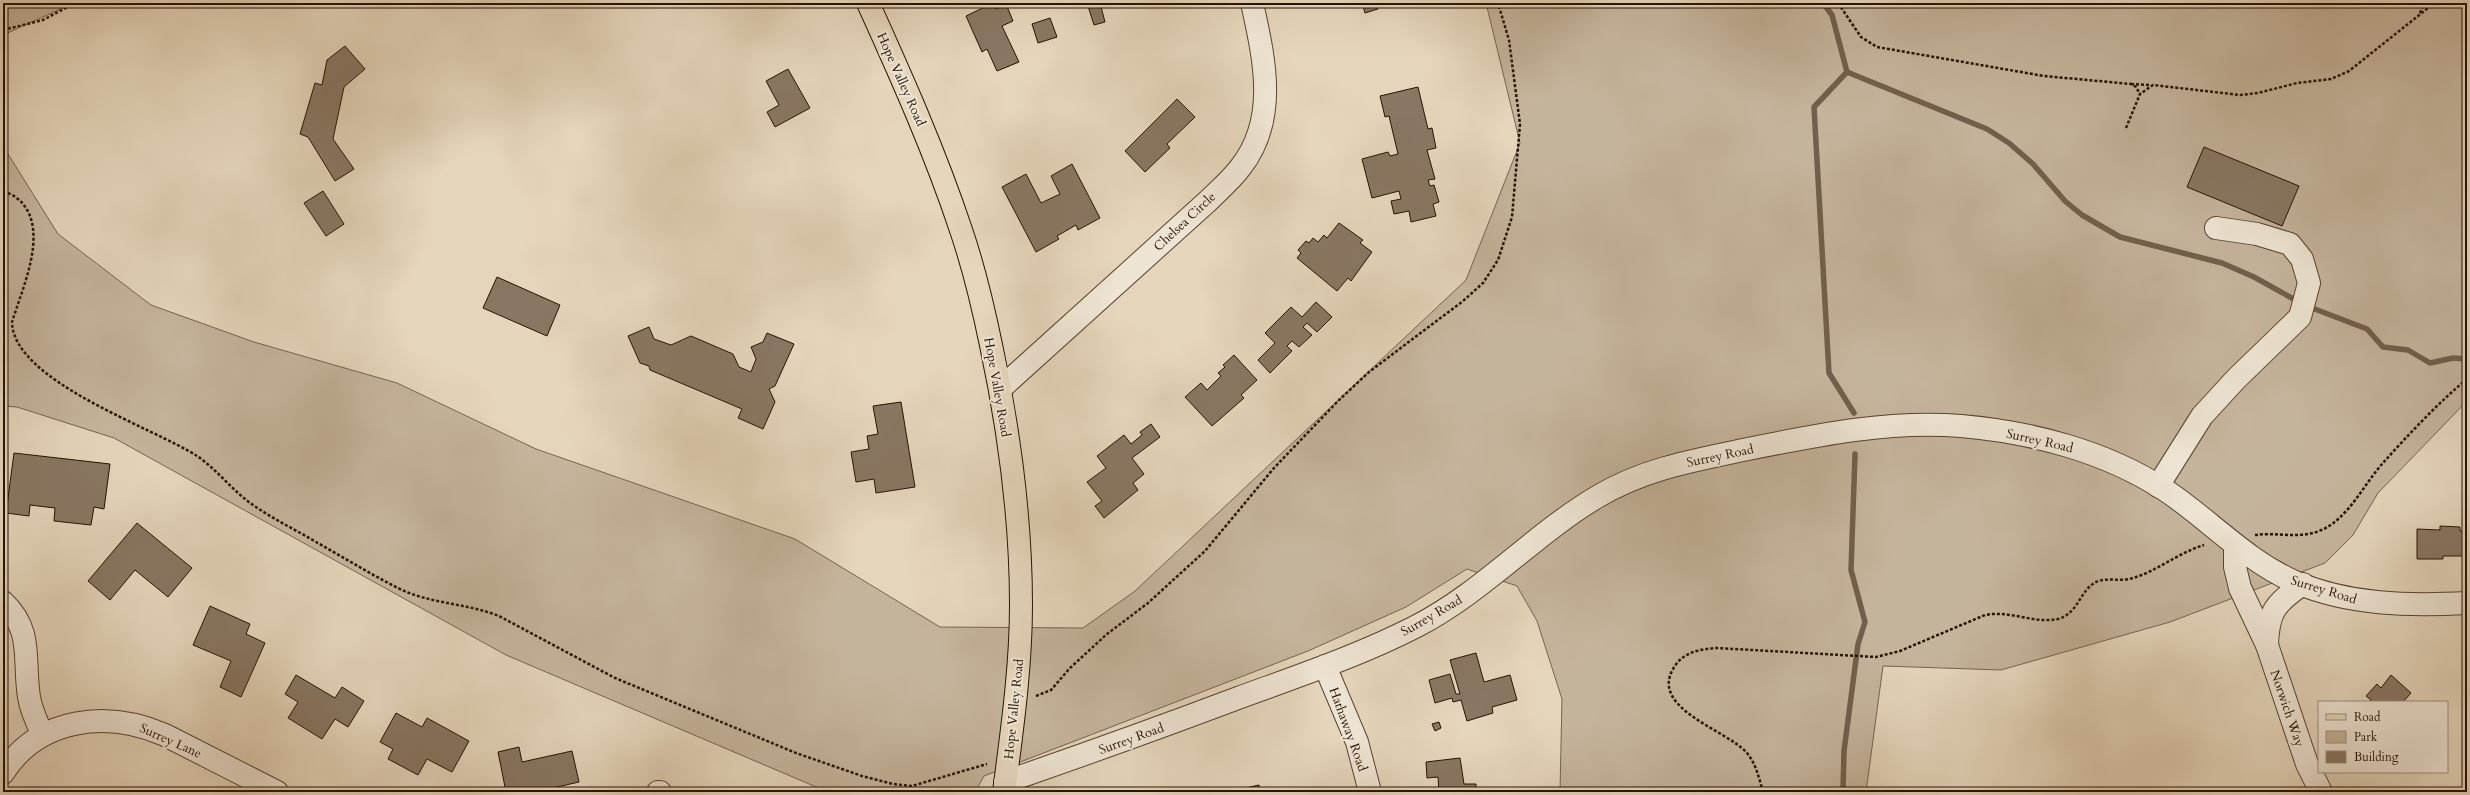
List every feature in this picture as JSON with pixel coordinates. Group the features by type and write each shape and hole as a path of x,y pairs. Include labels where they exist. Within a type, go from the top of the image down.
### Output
{"main road":[{"name":"Hope Valley Road","path":"868,3 919,116 962,232 981,299 1000,389 1012,471 1021,605 1015,701 1004,787"}],"street":[{"name":"Chelsea Circle","path":"1000,389 1208,201 1240,168 1252,151 1260,131 1266,94 1261,45 1252,3"},
{"path":"2158,486 2202,416 2300,317 2309,283 2302,258 2290,244 2258,234 2216,228"},
{"name":"Surrey Road","path":"1004,787 1083,755 1356,655 1439,614 1548,529 1597,497 1642,474 1688,461 1829,434 1903,426 1941,424 1990,429 2051,440 2115,464 2158,486 2242,540 2263,564 2303,584 2357,600 2373,602 2430,605 2467,603"},
{"name":"Norwich Way","path":"2242,540 2235,567 2240,588 2267,645 2307,764 2321,792"},
{"name":"Norwich Way","path":"2267,645 2267,626 2273,609 2283,598 2303,584"},
{"path":"3,602 18,619 24,632 29,697 35,719 42,735"},
{"name":"Hathaway Road","path":"1325,666 1356,742 1370,792"},
{"name":"Surrey Lane","path":"3,773 24,747 42,735 68,725 88,721 133,723 165,734 277,792"}],"path":[{"path":"3,30 43,20 75,3"},
{"path":"1033,697 1051,690 1070,668 1107,634 1148,602 1205,551 1274,468 1339,400 1369,372 1463,301 1483,283 1498,260 1512,217 1520,124 1510,40 1498,3"},
{"path":"1838,3 1861,37 1877,47 2044,76 2240,95 2258,93 2297,83 2331,79 2349,71 2419,15 2439,3"},
{"path":"2419,15 2424,3"},
{"path":"2430,3 2435,5"},
{"path":"2131,84 2136,87 2140,94"},
{"path":"2126,128 2140,94 2153,86"},
{"path":"3,192 20,200 28,210 35,235 28,270 12,322 12,331 18,343 44,370 102,409 166,439 197,456 255,507 399,588 446,604 487,611 616,678 824,764 893,784 912,786 991,762"},
{"path":"2242,540 2271,533 2306,533 2326,528 2350,506 2382,464 2402,442 2467,379"},
{"path":"1763,792 1754,762 1738,743 1690,715 1674,699 1669,691 1669,684 1674,668 1681,660 1697,649 1717,648 1876,657 1900,651 1985,615 1996,613 2038,620 2059,618 2074,610 2086,590 2098,581 2134,578 2187,550 2208,543"}],"green space":[{"path":"3,3 74,3 3,35"},
{"path":"1486,3 2467,3 2467,401 2378,493 2353,535 2325,563 2170,622 2001,670 1883,666 1866,792 1560,792 1562,699 1537,621 1517,586 1467,569 1406,607 1308,651 984,776 975,792 828,792 506,655 114,438 17,407 3,406 3,146 58,234 151,305 254,342 397,383 536,449 795,539 940,627 1083,628 1135,591 1466,280 1520,143"}],"building":[{"path":"993,3 996,9 1006,4 1013,21 1002,26 1019,62 997,71 987,49 982,52 966,16"},
{"path":"1087,3 1100,3 1105,22 1094,25"},
{"path":"1362,3 1376,3 1378,9 1365,13"},
{"path":"1050,18 1057,37 1038,43 1032,24"},
{"path":"345,46 365,69 344,87 333,139 354,169 335,181 308,137 300,134 315,83 322,85 327,60"},
{"path":"788,69 810,108 775,127 767,112 779,105 766,81"},
{"path":"1418,87 1428,129 1432,128 1436,148 1427,150 1435,179 1428,180 1430,186 1434,185 1439,202 1433,204 1436,216 1411,222 1409,211 1394,214 1391,201 1401,199 1399,191 1372,198 1362,159 1388,152 1390,156 1398,154 1389,116 1385,117 1380,96"},
{"path":"1177,99 1195,117 1167,144 1170,148 1145,172 1125,151"},
{"path":"2204,147 2299,186 2282,226 2187,187"},
{"path":"1072,164 1100,218 1078,230 1076,225 1057,236 1059,239 1036,252 1002,187 1026,174 1041,203 1060,194 1051,176"},
{"path":"323,191 344,224 326,236 304,203"},
{"path":"1339,223 1363,240 1360,243 1372,252 1351,281 1348,278 1337,291 1297,258 1301,253 1298,250 1306,241 1309,243 1313,238 1318,242 1324,235 1327,238"},
{"path":"497,277 560,305 547,336 483,308"},
{"path":"1316,302 1332,317 1317,332 1307,323 1303,327 1312,335 1299,347 1292,341 1287,346 1292,351 1270,373 1258,360 1275,343 1265,333 1291,307 1302,317"},
{"path":"649,327 654,339 671,345 691,336 733,354 739,367 751,372 756,359 751,347 763,342 767,333 794,344 775,386 769,389 775,402 763,429 738,418 742,409 650,370 649,366 640,363 628,336"},
{"path":"1234,355 1257,380 1241,395 1244,398 1212,426 1185,397 1201,383 1207,390 1221,376 1218,373 1225,367 1223,365"},
{"path":"901,402 915,487 876,493 874,479 856,482 851,452 869,449 867,436 878,434 873,406"},
{"path":"1151,424 1160,437 1132,458 1144,474 1133,483 1138,490 1104,518 1095,506 1102,501 1087,482 1106,468 1097,456 1124,435 1131,444 1142,435 1140,432"},
{"path":"14,453 110,464 104,509 94,507 91,525 54,521 55,508 30,505 29,516 6,513"},
{"path":"137,523 192,568 168,597 135,570 110,600 88,581"},
{"path":"2440,526 2460,527 2460,531 2467,531 2467,556 2443,556 2443,559 2417,559 2417,529 2440,530"},
{"path":"210,606 250,624 246,634 265,643 241,697 220,687 231,661 193,645"},
{"path":"1476,653 1484,682 1510,675 1517,700 1492,707 1493,713 1467,721 1461,700 1453,702 1452,698 1435,703 1429,680 1450,674 1456,694 1460,694 1450,660"},
{"path":"296,675 335,698 342,687 364,701 348,727 335,719 322,739 288,718 298,702 285,694"},
{"path":"2391,675 2411,693 2404,701 2370,701 2371,700 2366,696 2377,684 2381,688"},
{"path":"396,713 422,727 427,718 469,741 452,772 427,759 418,775 388,759 393,749 380,742"},
{"path":"1439,722 1441,728 1435,731 1432,724"},
{"path":"519,747 522,762 572,751 579,782 535,792 506,792 498,752"},
{"path":"1460,758 1464,784 1476,784 1476,792 1439,792 1438,777 1427,778 1426,762"},
{"path":"1259,785 1260,792 1227,792"}],"waterway":[{"path":"1823,3 1832,15 1847,72"},
{"path":"1847,72 1987,129 2009,143 2033,164 2065,201 2082,215 2120,237 2222,263 2254,277 2299,302"},
{"path":"1847,72 1814,107 1829,373 1854,413"},
{"path":"2307,306 2367,329 2383,347 2408,350 2430,363 2453,358 2467,359"},
{"path":"1843,792 1844,751 1858,644 1865,622 1851,570 1855,454"}]}
